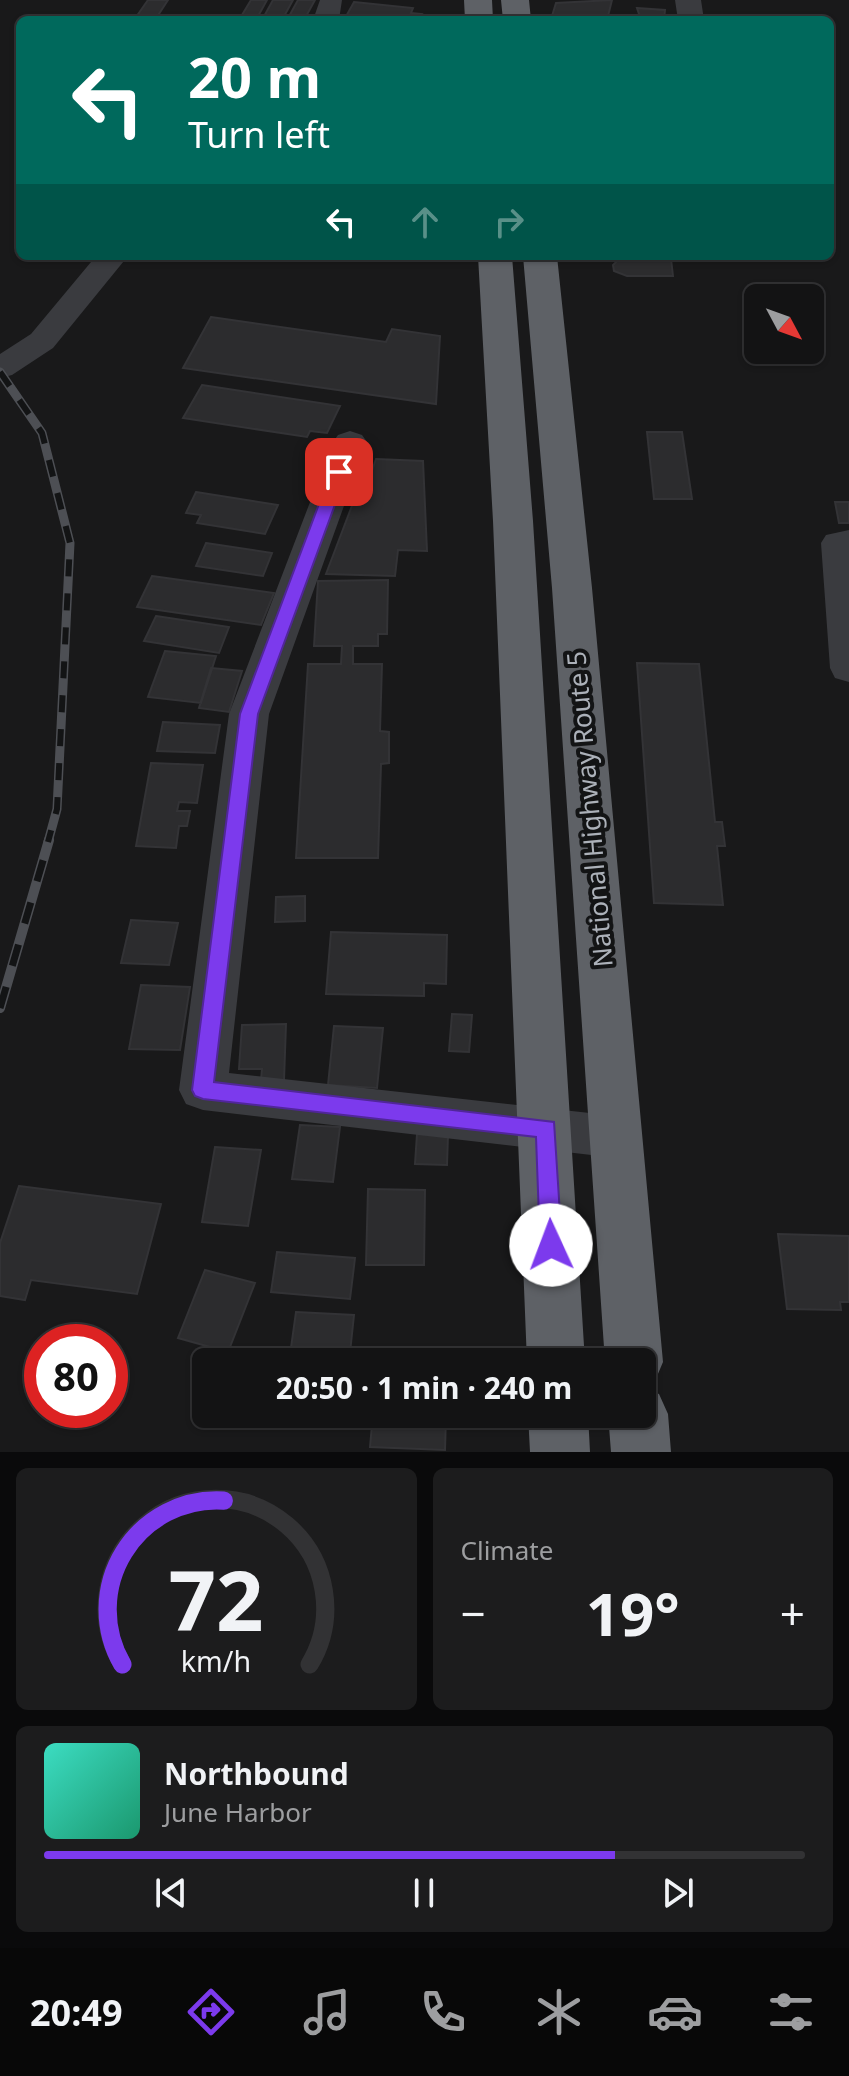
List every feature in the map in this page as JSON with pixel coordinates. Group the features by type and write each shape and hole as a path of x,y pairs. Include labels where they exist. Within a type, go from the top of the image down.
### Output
{"highway":[{"path":"495,260 546,1129 555,1348"},
{"name":"National Highway Route 5","path":"540,260 572,588 633,1348"},
{"path":"559,1428 560,1452"},
{"path":"639,1428 641,1452"}],"street":[{"path":"0,368 42,341 109,260"},
{"path":"350,442 249,714 203,1090 617,1137"},
{"path":"849,542 839,543 849,668"}],"building":[{"path":"148,0 168,0 158,16 137,16"},
{"path":"251,0 267,0 258,16 241,16"},
{"path":"273,0 293,0 284,16 264,16"},
{"path":"298,0 315,0 306,16 289,16"},
{"path":"612,0 608,16 552,16 556,3"},
{"path":"354,2 413,8 411,13 422,14 421,16 346,16"},
{"path":"637,8 665,10 664,16 640,16"},
{"path":"618,260 671,260 673,276 627,276 614,271 613,265"},
{"path":"211,317 386,342 392,329 440,336 436,404 183,368"},
{"path":"202,385 340,406 327,433 310,431 307,437 183,418"},
{"path":"647,432 682,432 692,499 654,499"},
{"path":"376,459 423,461 427,551 398,550 395,576 326,574 353,503 361,503"},
{"path":"196,492 278,505 265,534 197,523 201,515 186,513"},
{"path":"835,502 849,502 849,523 839,523"},
{"path":"206,543 272,553 263,576 196,566"},
{"path":"152,576 274,593 261,625 137,607"},
{"path":"388,580 387,634 378,634 378,646 353,646 353,664 382,664 380,731 389,732 389,763 381,764 378,858 296,858 308,664 341,664 342,646 314,646 318,581"},
{"path":"156,616 229,627 219,653 144,641"},
{"path":"165,651 216,656 201,703 148,697"},
{"path":"637,663 699,664 715,822 722,822 725,846 717,846 723,905 654,903"},
{"path":"211,668 242,671 229,712 199,708"},
{"path":"163,722 220,725 215,753 157,751"},
{"path":"151,763 203,765 197,803 179,802 177,811 190,811 187,826 179,826 176,848 136,846"},
{"path":"305,896 305,921 275,922 276,897"},
{"path":"131,920 178,923 169,965 121,963"},
{"path":"331,932 447,935 446,984 424,983 424,996 326,994"},
{"path":"141,985 190,987 180,1050 129,1049"},
{"path":"452,1014 472,1015 469,1052 449,1051"},
{"path":"286,1024 284,1080 261,1080 262,1069 239,1069 242,1025"},
{"path":"334,1026 383,1028 377,1088 328,1085"},
{"path":"300,1125 340,1127 333,1182 292,1179"},
{"path":"417,1134 448,1135 447,1165 415,1164"},
{"path":"215,1147 261,1150 248,1226 202,1222"},
{"path":"19,1186 161,1204 137,1294 31,1280 25,1300 0,1296 0,1243"},
{"path":"368,1189 425,1190 424,1265 366,1265"},
{"path":"778,1234 849,1236 849,1302 840,1302 841,1310 787,1309"},
{"path":"277,1252 355,1258 350,1299 271,1292"},
{"path":"205,1270 255,1283 230,1348 214,1348 178,1338"},
{"path":"296,1312 354,1315 350,1348 291,1348"},
{"path":"372,1428 446,1428 445,1450 370,1447"}],"railway":[{"path":"0,372 42,433 70,543 57,809 48,842"},
{"path":"0,1008 49,840"}],"route":[{"path":"339,472 249,714 203,1090 546,1129 551,1245"}]}
